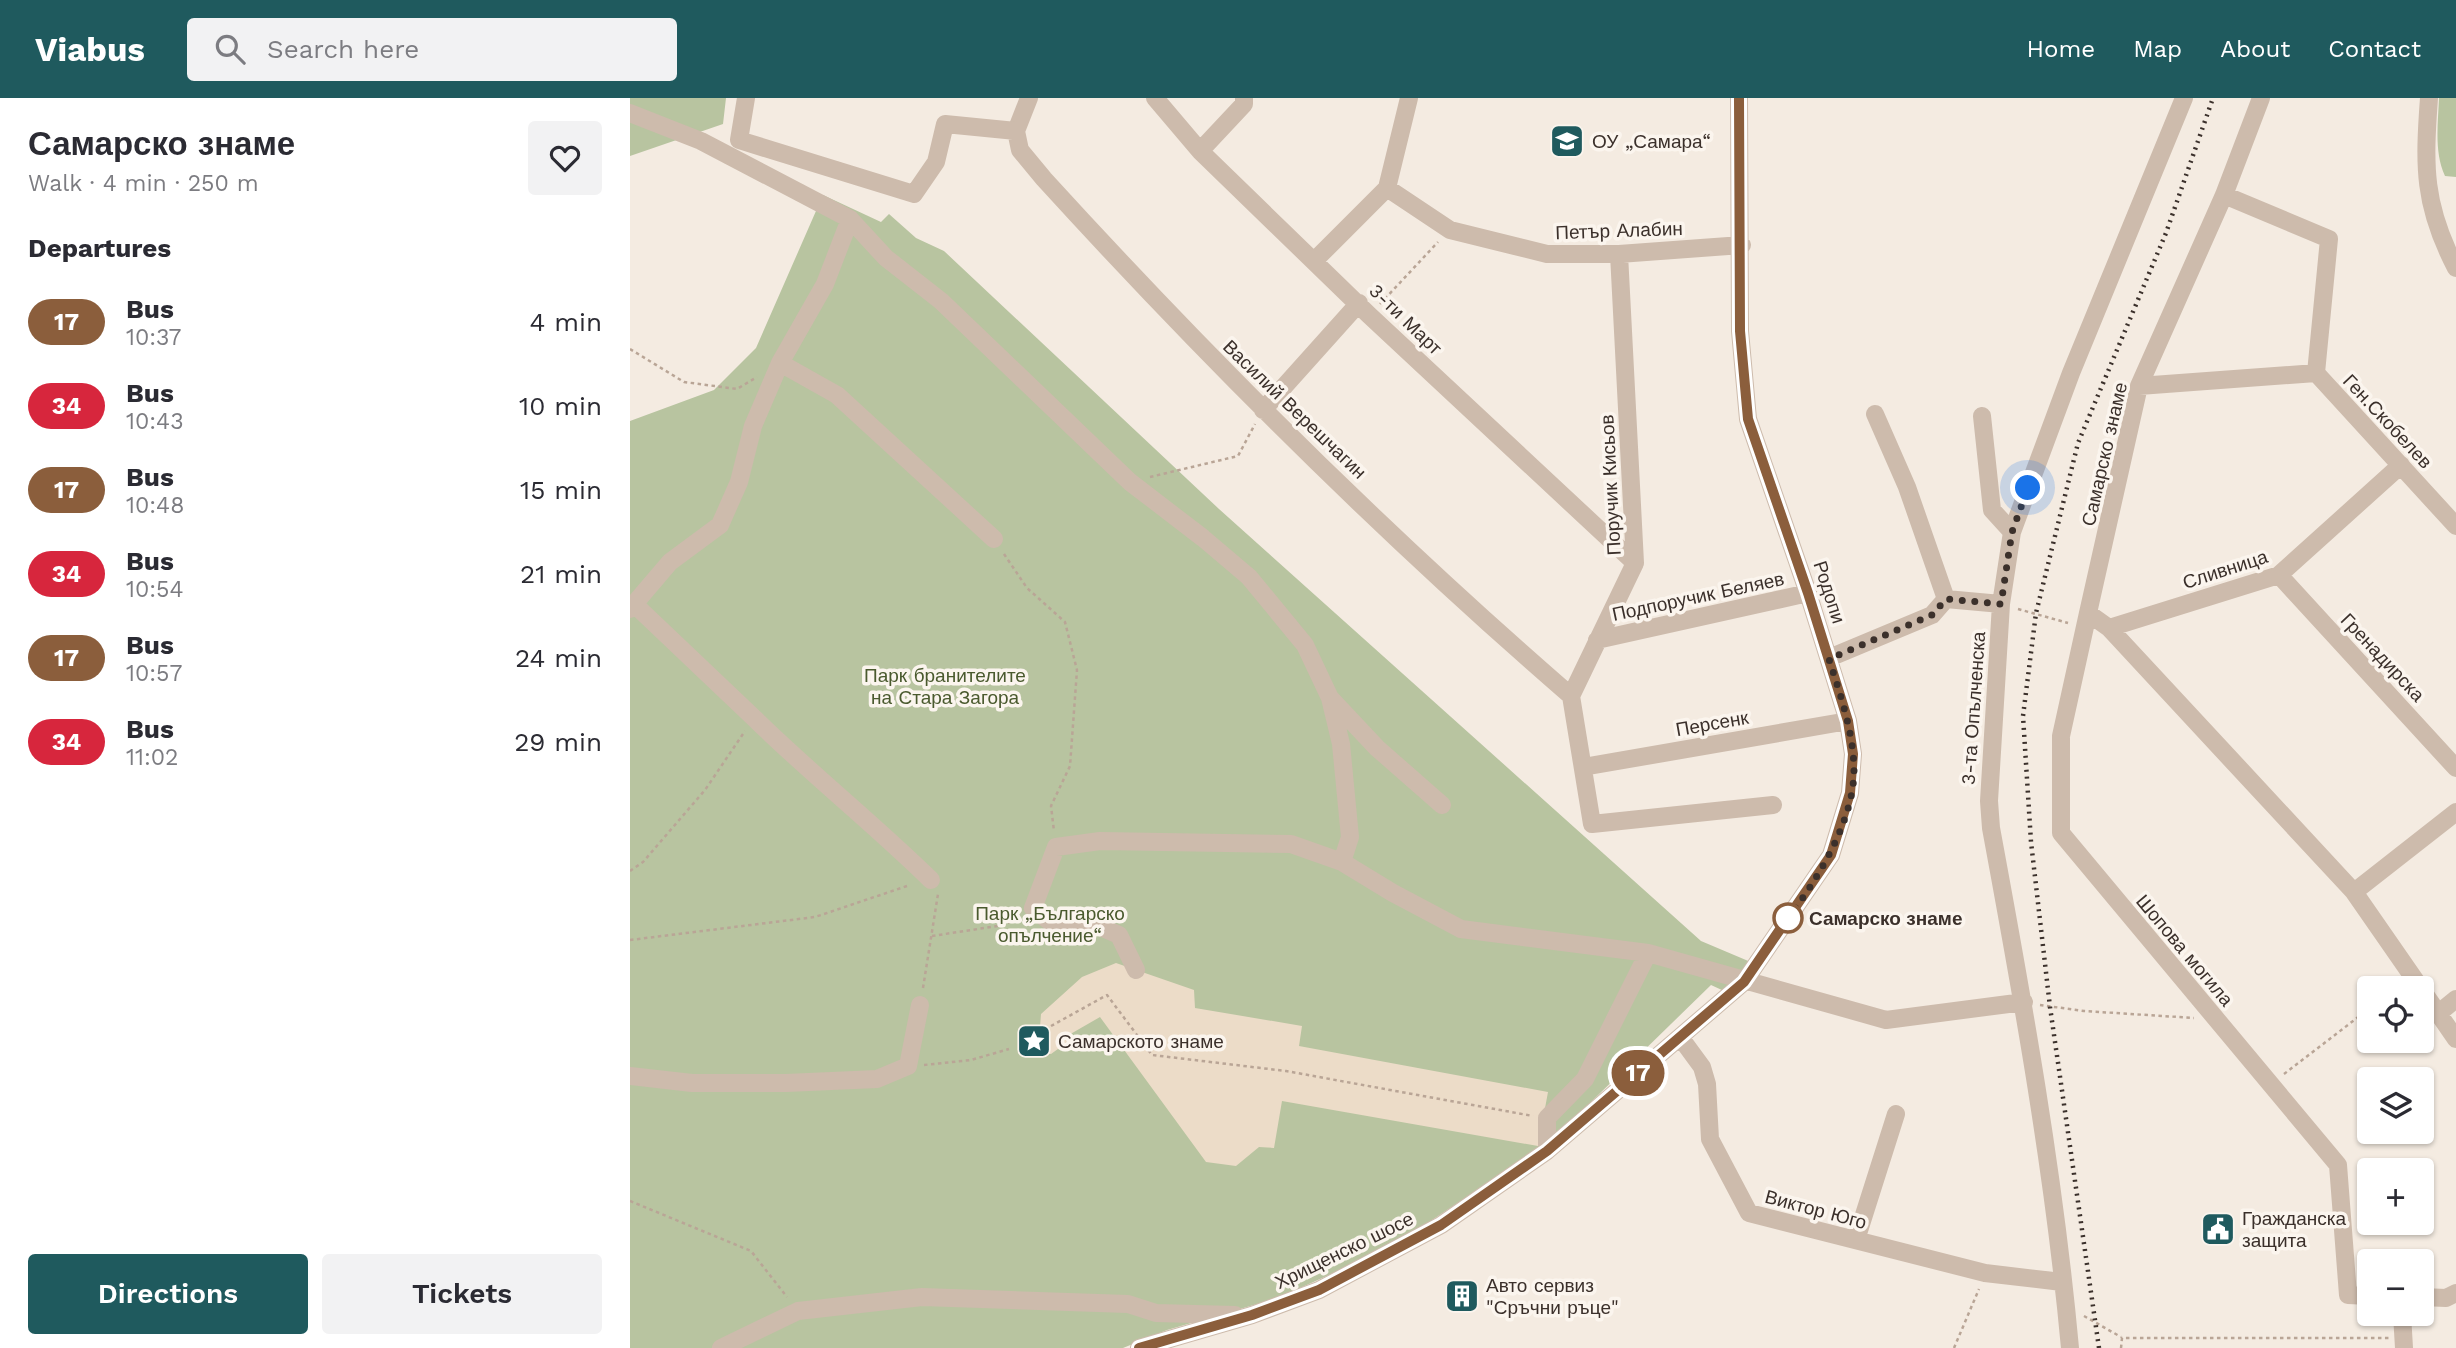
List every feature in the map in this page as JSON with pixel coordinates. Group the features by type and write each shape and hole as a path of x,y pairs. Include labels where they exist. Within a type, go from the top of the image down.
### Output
{"street":[{"path":"746,98 739,140 914,194 936,162 945,124 1016,131 1029,98"},
{"name":"3-ти Март","path":"1155,98 1200,151 1635,563"},
{"path":"1200,151 1244,104 1244,98"},
{"path":"1315,260 1387,188 1409,98"},
{"name":"Родопи","path":"1547,1151 1744,982 1831,855 1854,772 1848,721 1808,593 1748,419 1740,331 1742,245 1739,98"},
{"name":"3-та Опълченска","path":"2070,1348 2062,1282 2061,1240 2024,1002 1991,828 1989,801 2001,604 2012,532 2071,373 2184,98"},
{"name":"Самарско знаме","path":"2087,620 2140,386 2224,195 2261,98"},
{"path":"2429,98 2425,160 2427,189 2435,219 2456,268"},
{"path":"630,113 701,141 850,219 886,258 941,301 1130,482 1249,577 1305,645 1330,698 1340,744 1350,837 1342,862"},
{"name":"Василий Верешчагин","path":"1016,131 1020,150 1044,179 1263,410 1501,636 1571,696"},
{"name":"Петър Алабин","path":"1387,188 1450,230 1547,254 1619,254 1742,245"},
{"name":"Ген.Скобелев","path":"2224,195 2329,239 2316,373 2456,526"},
{"path":"850,219 825,284 780,363 753,426 738,482 720,525 670,562 632,607 722,684 754,719 879,829 931,880"},
{"name":"Поручик Кисьов","path":"1571,696 1635,563 1619,254"},
{"path":"1263,410 1364,309"},
{"path":"780,363 837,395 994,539"},
{"path":"2140,386 2316,373"},
{"path":"1875,414 1906,487 1946,599"},
{"path":"1982,416 1992,510 2012,532"},
{"name":"Сливница","path":"2109,628 2279,575 2400,465"},
{"name":"Гренадирска","path":"2279,575 2456,768"},
{"name":"Подпоручик Беляев","path":"1597,640 1808,593"},
{"path":"1946,599 2001,604"},
{"path":"1829,659 1932,615 1946,599"},
{"path":"2087,620 2109,628 2354,892 2456,1038"},
{"name":"Шопова могила","path":"2087,620 2061,736 2061,833 2338,1165 2347,1295 2357,1295"},
{"path":"1571,696 1592,824 1773,804"},
{"path":"1330,698 1377,748 1442,806"},
{"name":"Персенк","path":"1583,767 1848,721"},
{"path":"2354,892 2456,812"},
{"path":"1136,970 1119,935 1096,925 1054,925 1033,908 1056,846 1100,841 1291,844 1342,862 1393,894 1461,929 1648,953 1885,1020 2024,1002"},
{"path":"1547,1151 1547,1118 1585,1079 1648,953"},
{"path":"2440,1012 2456,999"},
{"path":"630,1076 692,1083 877,1079 908,1066 920,1005"},
{"name":"Виктор Юго","path":"1680,1037 1702,1067 1707,1084 1710,1139 1749,1213 1985,1273 2062,1282"},
{"path":"1856,1240 1896,1114"},
{"name":"Хрищенско шосе","path":"1139,1348 1252,1315 1319,1290 1418,1238 1547,1151"},
{"path":"2434,1298 2446,1298 2456,1293"},
{"path":"721,1348 798,1311 922,1297 1128,1304 1156,1312 1252,1315"}],"path":[{"path":"1364,309 1450,230"},
{"path":"630,349 684,382 737,389"},
{"path":"1130,482 1238,456 1263,410"},
{"path":"994,539 1027,588 1065,622 1077,670 1070,766 1051,806 1056,846"},
{"path":"2001,604 2087,620"},
{"path":"630,871 643,862 705,790 754,719"},
{"path":"630,940 815,917 931,880 939,896 920,1005"},
{"path":"932,936 1004,925 1033,908"},
{"path":"1051,1026 1107,995 1152,1055 1286,1071 1547,1118"},
{"path":"2024,1002 2084,1011 2215,1018"},
{"path":"2272,1084 2357,1017"},
{"path":"908,1066 971,1060 1009,1049"},
{"path":"630,1201 751,1251 798,1311"},
{"path":"1954,1348 1985,1273"},
{"path":"2066,1307 2122,1338 2403,1343"},
{"path":"2122,1338 2122,1348"}],"green space":[{"path":"630,98 726,98 723,124 630,156"},
{"path":"2439,98 2456,98 2456,177 2445,176 2439,157"},
{"name":"Парк „Българско опълчение“","path":"823,195 881,222 889,214 916,238 944,251 1219,509 1701,941 1753,963 1724,991 1711,985 1551,1141 1393,1246 1278,1298 1167,1330 1123,1348 630,1348 630,421 714,390 756,348"}],"shaded area":[{"path":"1116,963 1194,990 1195,1008 1302,1026 1299,1046 1548,1092 1538,1146 1282,1101 1274,1148 1259,1147 1236,1166 1206,1162 1100,1017 1067,1036 1069,1041 1051,1054 1038,1052 1030,1034 1040,1027 1041,1014 1082,977"}],"railway":[{"path":"2099,1348 2050,1007 2031,842 2023,716 2036,613 2078,443 2166,233 2213,98"}],"bus line":[{"name":"17","path":"1139,1348 1252,1315 1319,1290 1441,1225 1547,1151 1744,982 1831,855 1850,793 1854,772 1853,754 1848,721 1808,593 1748,419 1740,331 1742,245 1739,98"}],"place":[{"name":"ОУ „Самара“","path":"1567,141"},
{"name":"Самарско знаме","path":"1788,918"},
{"name":"Самарското знаме","path":"1034,1041"},
{"name":"Гражданска защита","path":"2218,1229"},
{"name":"Авто сервиз \"Сръчни ръце\"","path":"1462,1296"}],"route":[{"path":"1788,918 1831,855 1840,831 1854,772 1848,721 1829,659 1932,615 1946,599 2001,604 2012,532 2028,488"}],"park label":[{"name":"Парк бранителите на Стара Загора","path":"945,686"}]}
